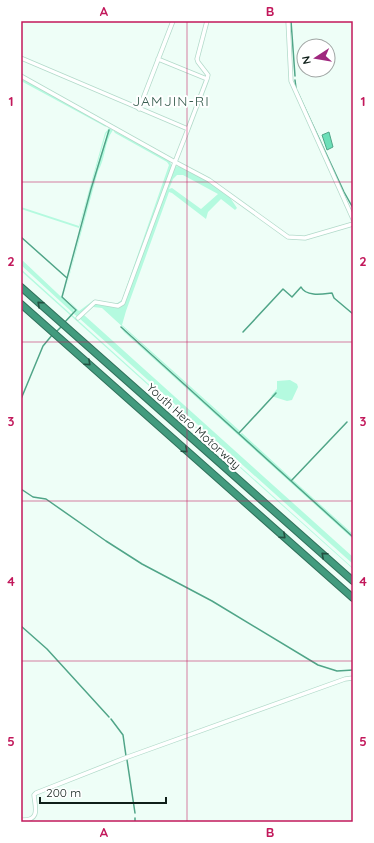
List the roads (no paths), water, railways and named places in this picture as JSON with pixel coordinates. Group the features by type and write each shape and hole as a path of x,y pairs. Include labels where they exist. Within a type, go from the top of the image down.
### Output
{"highway":[{"name":"Youth Hero Motorway","path":"21,287 353,581"},
{"name":"Youth Hero Motorway","path":"21,304 353,598"}],"street":[{"path":"139,109 173,21"},
{"path":"78,318 96,302 118,306 123,303 174,162 207,79 208,75 197,59 207,21"},
{"path":"288,21 291,81 353,219"},
{"path":"21,58 188,129"},
{"path":"158,59 207,79"},
{"path":"21,76 209,180 288,237 305,238 353,224"},
{"path":"21,820 31,819 34,815 37,808 34,794 36,793 165,743 345,679 353,678"}],"waterway":[{"path":"291,21 295,76"},
{"path":"295,80 296,88"},
{"path":"297,91 344,192 353,208"},
{"path":"64,323 76,310 62,297 91,189 109,130"},
{"path":"21,237 67,278"},
{"path":"243,332 283,289 292,297 301,287 303,290 311,294 332,293 334,298 353,314"},
{"path":"56,332 62,326"},
{"path":"121,327 353,537"},
{"path":"21,399 43,346 53,334"},
{"path":"239,433 276,393"},
{"path":"291,481 347,422"},
{"path":"21,489 33,497 46,499 142,564 212,601 318,665 337,671 353,670"},
{"path":"21,626 47,649 109,717"},
{"path":"111,719 123,735 126,756"},
{"path":"127,760 135,813"}],"district":[{"name":"JAMJIN-RI","path":"171,101"}]}
